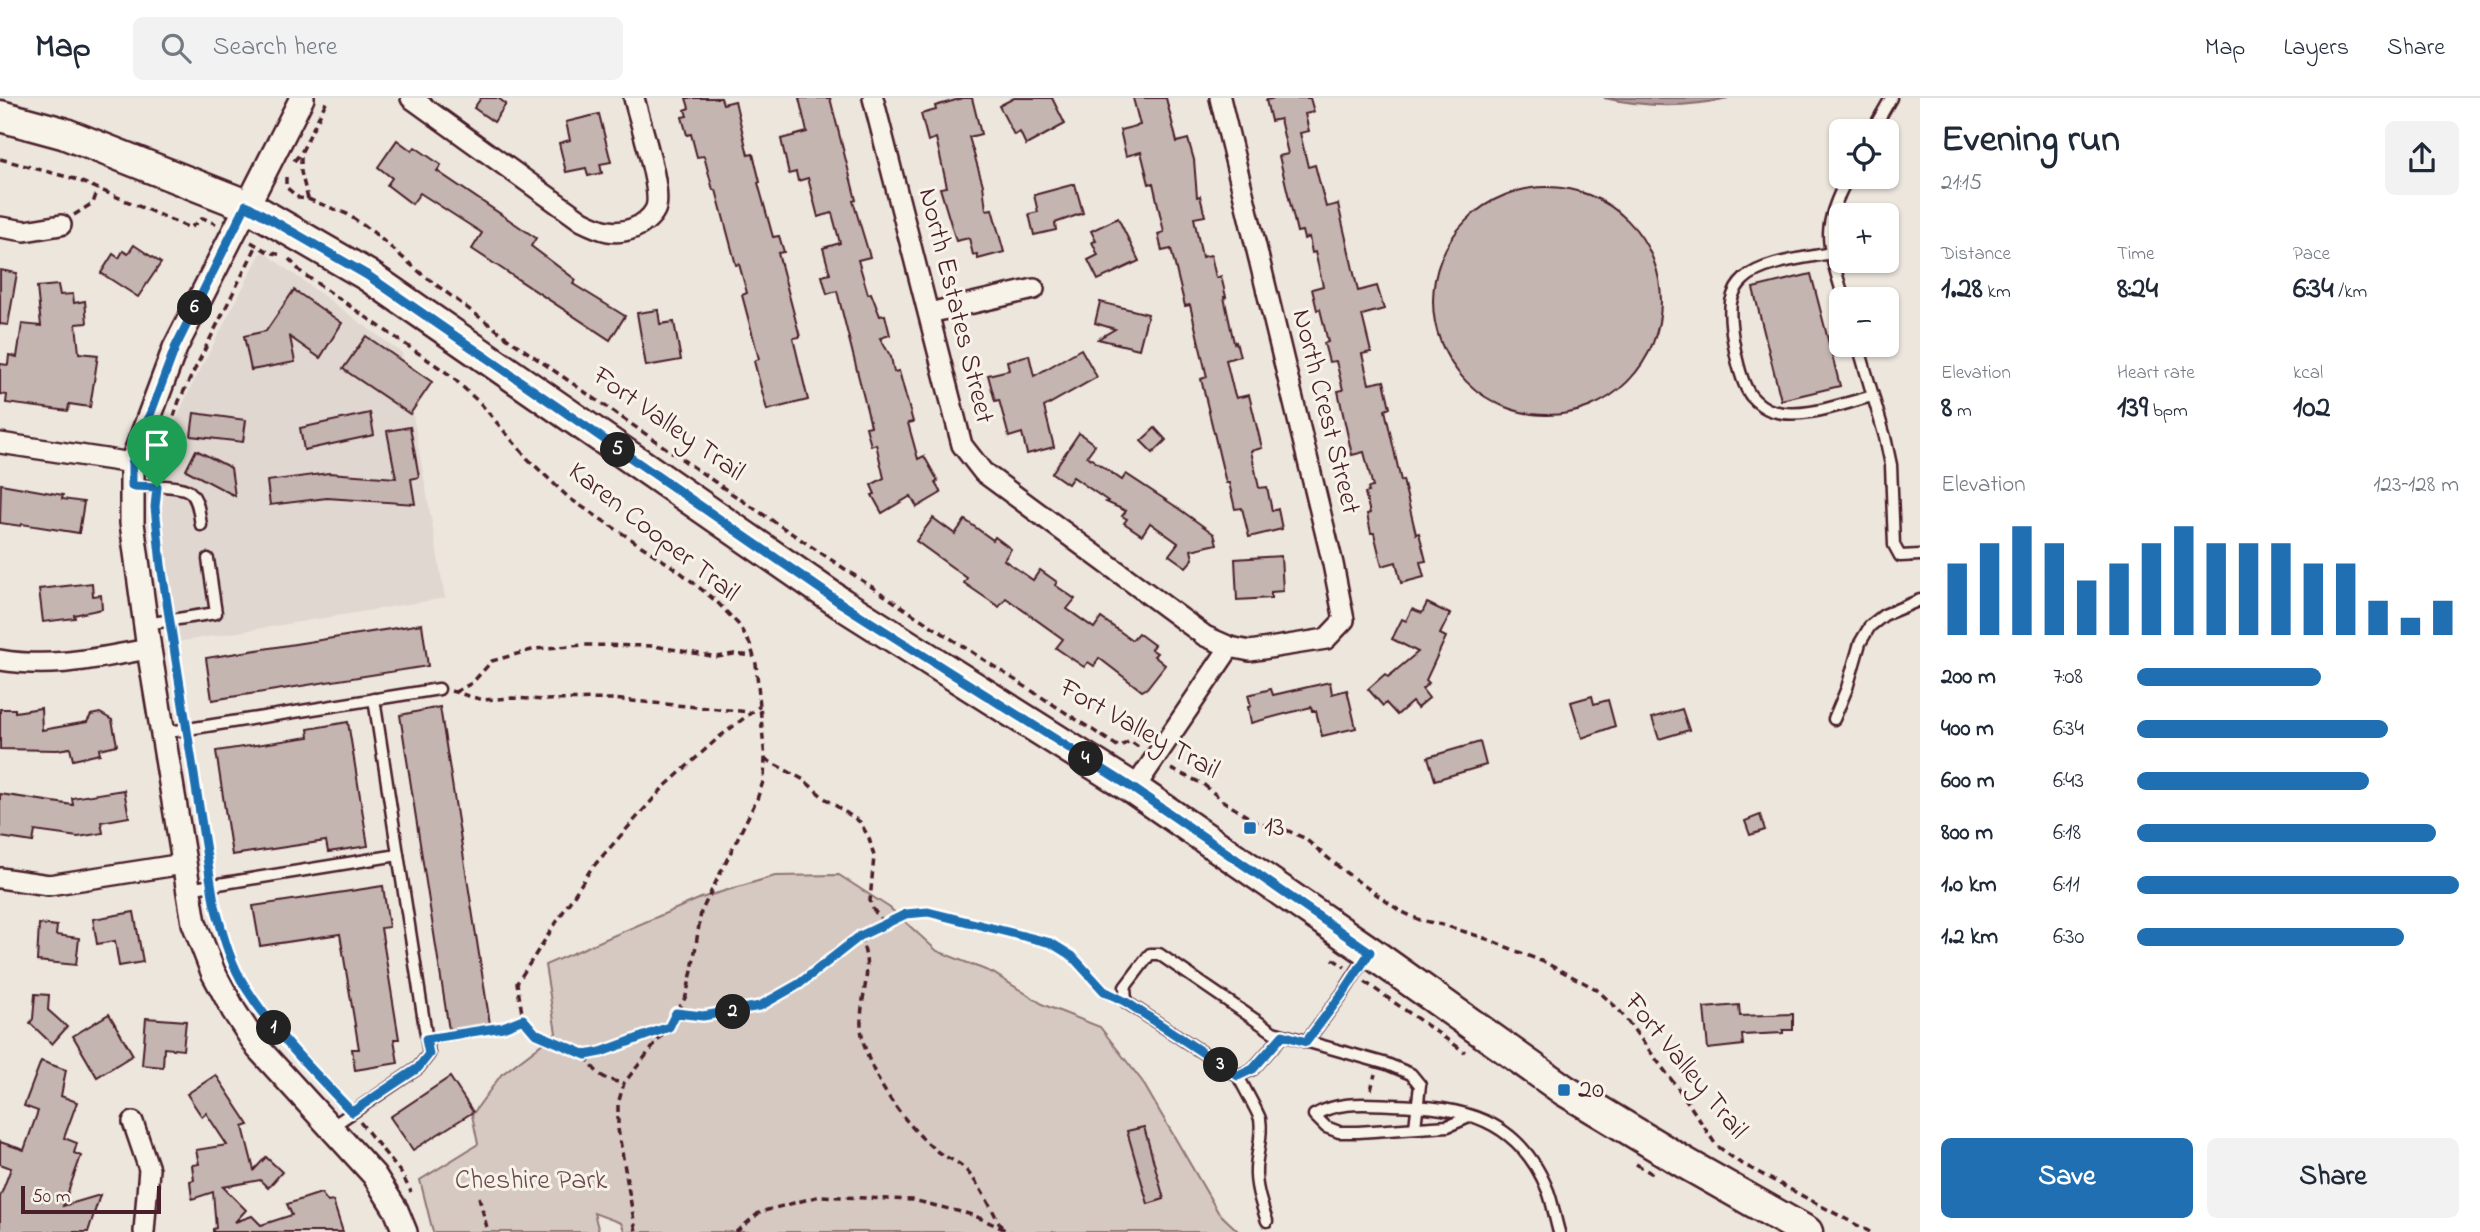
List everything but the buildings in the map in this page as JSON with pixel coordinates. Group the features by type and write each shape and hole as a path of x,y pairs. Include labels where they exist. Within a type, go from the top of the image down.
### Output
{"main road":[{"path":"0,116 62,133 246,205 367,275 842,604 1134,789 1573,1095 1807,1232"}],"street":[{"path":"302,98 175,348 132,475 132,523 149,649 194,923 213,972 258,1048 374,1175 396,1210 405,1232"},
{"path":"411,98 582,221 603,232 624,231 636,227 645,222 655,209 657,188 634,98"},
{"name":"North Estates Street","path":"873,98 962,445 984,472 1205,636 1230,647"},
{"name":"North Crest Street","path":"1220,98 1330,551 1344,620 1326,639 1250,651 1230,647"},
{"path":"0,227 26,231 61,225"},
{"path":"929,313 1034,289"},
{"path":"0,443 132,475"},
{"path":"1134,789 1230,647"},
{"path":"0,660 29,665 63,663 149,649"},
{"path":"0,878 49,885 183,864"},
{"path":"133,1122 149,1170 144,1232"}],"lane":[{"path":"1879,119 1891,98"},
{"path":"1829,225 1829,248"},
{"path":"1829,253 1758,269 1745,278 1735,290 1731,303 1732,330 1743,381 1760,405 1772,411 1789,413 1806,412 1873,396"},
{"path":"1862,357 1891,465 1894,545 1900,556 1920,555"},
{"path":"132,475 157,487 177,487 190,492 196,502 201,525"},
{"path":"146,624 216,613 208,559"},
{"path":"1834,719 1847,688 1860,643 1870,626 1884,615 1920,600"},
{"path":"163,733 439,689"},
{"path":"331,1127 418,1068 429,1054 374,699"},
{"path":"188,889 398,855"},
{"path":"1306,1042 1370,952"},
{"path":"1267,1221 1258,1196 1256,1171 1262,1132 1259,1115 1238,1076 1126,1002 1125,987 1150,954 1159,954 1273,1032 1361,1056 1411,1074 1420,1085 1415,1127"},
{"path":"1238,1076 1253,1069 1283,1035"},
{"path":"1469,1117 1448,1126 1339,1132 1326,1127 1314,1115 1328,1107 1344,1105 1432,1106 1456,1111 1506,1132 1532,1159 1549,1192 1559,1232"}],"path":[{"path":"308,199 301,172 301,153 328,98"},
{"path":"0,159 66,176 190,228 203,218"},
{"name":"Fort Valley Trail","path":"286,187 299,198 347,214 517,345 728,491 905,610 1119,747 1130,741 1176,772 1203,783 1223,801 1259,824 1284,829 1304,838 1355,880 1400,911 1420,920 1487,939 1546,963 1596,989 1619,1010 1684,1095 1716,1145 1737,1161 1870,1232"},
{"path":"61,225 93,203 98,189"},
{"path":"223,936 212,886 155,507 159,462 179,401 257,245"},
{"name":"Karen Cooper Trail","path":"268,251 285,256 302,273 450,374 569,498 678,571 718,602 738,624 754,656 765,758 764,779 757,799 701,912 686,996 669,1027 624,1083 618,1104 618,1129 636,1232"},
{"path":"455,692 472,683 492,661 535,649 584,645 654,646 717,657 734,654 754,656"},
{"path":"439,689 483,700 611,699 752,712"},
{"path":"669,1027 586,1055 535,1033 523,1019 517,983 591,869 663,788 718,738 760,706"},
{"path":"765,758 804,780 823,797 860,822 869,838 874,856 870,901 884,923"},
{"path":"676,1013 703,1016 760,1006 799,984 860,936 906,914 928,912 1051,943 1072,956 1104,991 1126,1002"},
{"path":"860,936 868,960 860,1020 861,1034 877,1077 923,1138 939,1153 962,1166 977,1184 1002,1228"},
{"path":"244,987 278,1033 352,1112 394,1162 412,1194"},
{"path":"426,1039 503,1027 523,1019"},
{"path":"586,1055 597,1075 608,1081 624,1083"},
{"path":"1370,1092 1375,1073"},
{"path":"736,1232 760,1212 820,1196 914,1200 973,1215 1010,1232"},
{"path":"479,1197 488,1232"}],"shaded area":[{"path":"1604,98 1728,98 1666,105"},
{"path":"262,251 402,353 445,598 177,642 159,497 163,450 188,393"}],"green space":[{"name":"Cheshire Park","path":"839,875 890,908 937,951 993,973 1044,1005 1100,1027 1142,1081 1218,1212 1239,1232 625,1232 621,1223 594,1213 599,1232 433,1232 420,1180 478,1144 472,1115 501,1075 556,1033 545,965 701,898 775,876"}],"place":[{"name":"13","path":"1250,828"},
{"name":"20","path":"1564,1090"}],"route":[{"path":"246,205 367,275 842,604 1134,789 1370,952 1306,1042 1283,1035 1253,1069 1238,1076 1126,1002 1104,991 1072,956 1051,943 928,912 906,914 860,936 799,984 760,1006 703,1016 676,1013 669,1027 601,1052 586,1055 535,1033 523,1019 503,1027 426,1039 429,1054 418,1068 352,1112 278,1033 244,987 226,947 214,902 161,565 155,507 157,487 132,486 132,463 175,348 246,205"}]}
